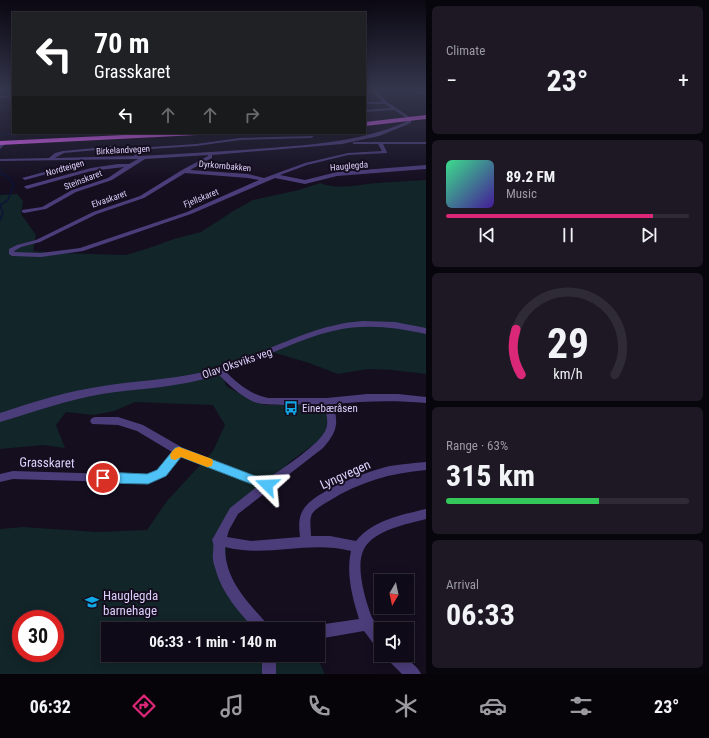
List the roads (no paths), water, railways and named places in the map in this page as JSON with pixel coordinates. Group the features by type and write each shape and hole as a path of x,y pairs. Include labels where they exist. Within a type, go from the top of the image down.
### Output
{"main road":[{"path":"366,124 397,120"},
{"path":"2,142 144,134"}],"street":[{"name":"Birkelandvegen","path":"0,160 89,160 210,154 344,142 398,128 410,122 410,120"},
{"path":"136,157 139,151 146,149 196,145 234,139 311,137"},
{"path":"234,139 239,141 246,151"},
{"path":"0,148 2,142"},
{"path":"344,142 426,143"},
{"name":"Fjellskaret","path":"12,254 42,255 81,250 189,213 264,180 312,162 327,160 348,154 385,152 380,143"},
{"path":"50,160 57,154 64,152 116,147"},
{"name":"Elvaskaret","path":"12,254 11,250 19,246 34,243 76,221 142,197 184,170 210,157 210,154"},
{"name":"Steinskaret","path":"24,211 44,208 74,191 110,179 145,157"},
{"path":"25,178 89,160"},
{"name":"Nordteigen","path":"27,187 91,169 108,166 132,166"},
{"name":"Hauglegda","path":"275,176 305,182 337,174 426,167"},
{"name":"Dyrkornbakken","path":"184,170 248,176 264,180"},
{"name":"Olav Oksviks veg","path":"0,418 66,397 103,390 198,377 220,371 321,331 342,326 361,324 405,326 426,331"},
{"path":"220,371 236,387 257,399 274,402 327,401 367,397 398,397 426,400"},
{"path":"256,622 231,591 220,570 218,540 225,523 234,511 320,445 327,437 333,424 327,401"},
{"path":"95,420 118,421 140,428 179,451 267,485"},
{"name":"Grasskaret","path":"0,478 14,475 148,479 161,473 179,451"},
{"name":"Lyngvegen","path":"306,540 304,526 308,511 320,500 377,474 406,467 426,466"},
{"path":"374,633 367,624 354,578 355,558 358,547 363,539 387,525 426,514"},
{"path":"218,540 251,546 306,540 341,541 358,547"},
{"path":"325,631 367,624"},
{"path":"269,662 269,674"},
{"path":"399,662 414,674"}],"waterway":[{"path":"0,134 14,135 14,139 0,152"},
{"path":"0,169 0,174 7,176 14,184 8,200 0,205 3,213 0,220"}],"place":[{"name":"Einebæråsen","path":"291,408"},
{"name":"Hauglegda barnehage","path":"92,602"}]}
